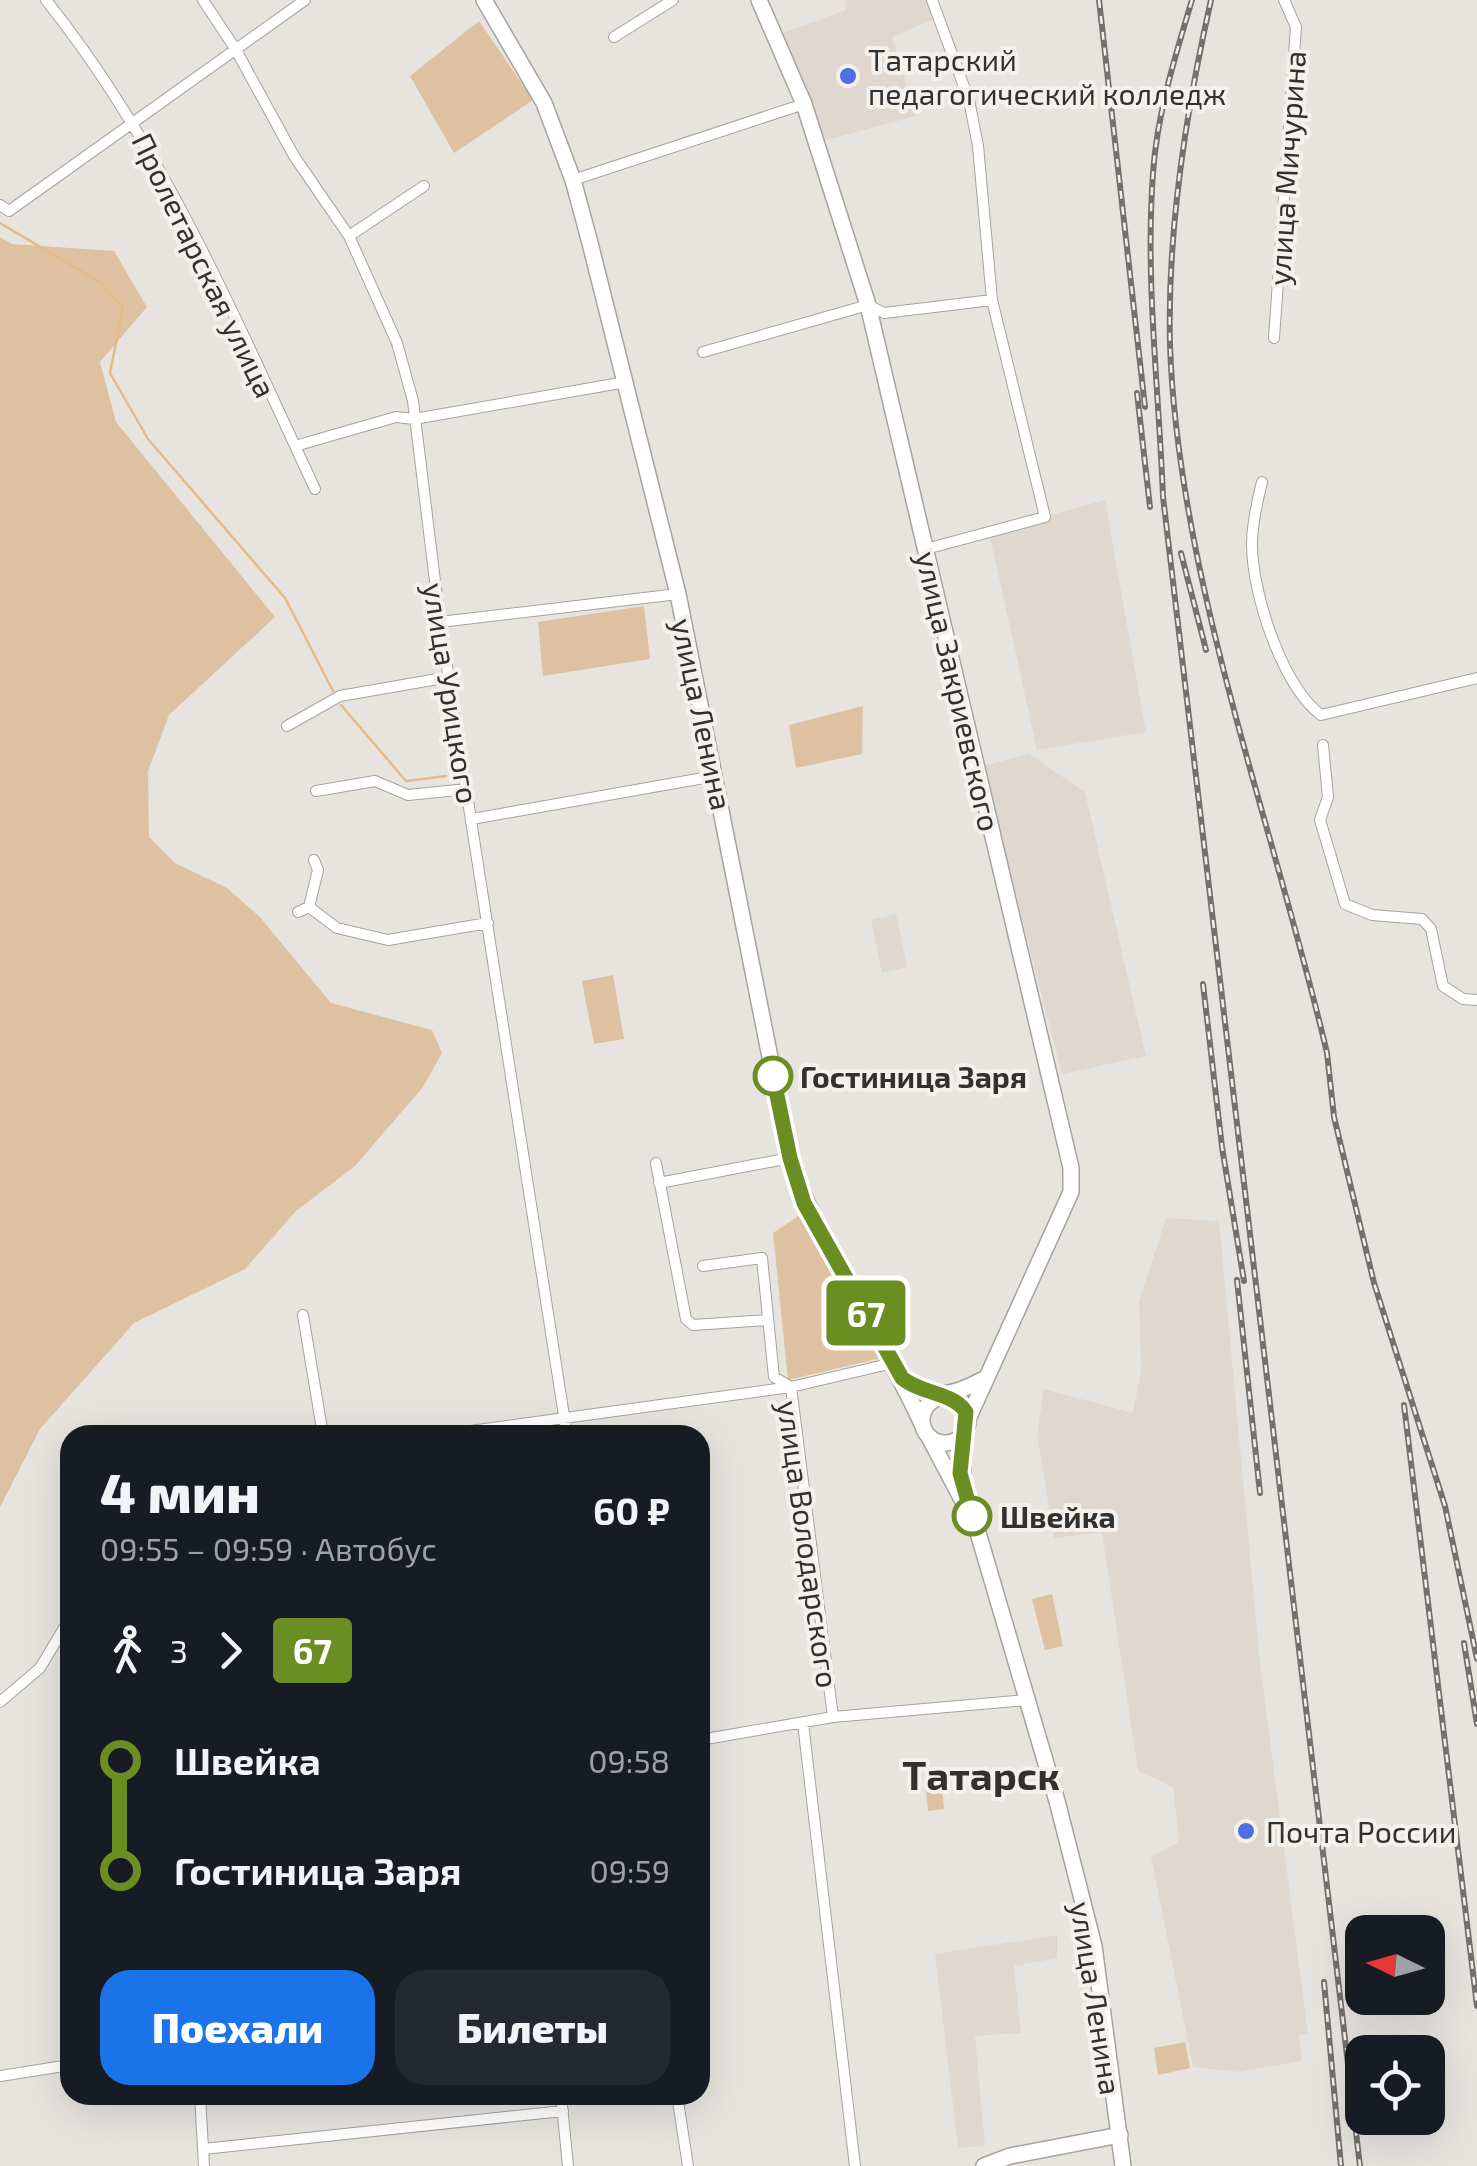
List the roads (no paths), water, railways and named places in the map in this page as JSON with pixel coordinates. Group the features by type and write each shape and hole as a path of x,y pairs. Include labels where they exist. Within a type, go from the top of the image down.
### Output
{"main road":[{"name":"улица Ленина","path":"484,0 544,103 573,180 678,594 790,1158 804,1203 964,1498 1026,1700 1094,1946 1123,2166"},
{"name":"улица Закриевского","path":"759,0 804,104 868,305 1071,1168 1071,1192 982,1380 966,1426 960,1473 964,1498"},
{"path":"894,1363 913,1387 943,1397 957,1401 966,1426 943,1443 925,1430 924,1409 943,1397 982,1380"},
{"path":"984,2166 1060,2144 1120,2135"}],"street":[{"name":"Пролетарская улица","path":"46,0 135,123 176,196 315,489"},
{"name":"улица Урицкого","path":"203,0 236,50 294,156 349,236 397,343 414,419 440,622 566,1425"},
{"path":"5,208 135,123 304,0"},
{"path":"614,37 673,0"},
{"path":"926,549 1045,517 992,300 978,146 969,100 932,0"},
{"name":"улица Мичурина","path":"1274,338 1296,26 1284,0"},
{"path":"573,180 804,104"},
{"path":"349,236 424,186"},
{"path":"703,352 868,305 884,314 992,300"},
{"path":"294,446 396,418 414,419 626,382"},
{"path":"1262,482 1252,542 1254,575 1301,700 1321,715 1477,678"},
{"path":"440,622 678,594"},
{"path":"287,726 340,696 449,677"},
{"path":"1322,745 1328,796 1320,820 1345,904 1372,914 1422,919 1431,929 1442,986 1463,999 1477,1000"},
{"path":"472,819 715,776"},
{"path":"316,792 375,782 408,796 467,789"},
{"path":"314,860 318,870 304,910 337,928 388,940 488,923"},
{"path":"659,1183 790,1158"},
{"path":"656,1163 686,1318 693,1325 768,1320"},
{"name":"улица Володарского","path":"703,1266 762,1258 774,1377 791,1387 832,1717"},
{"path":"303,1315 321,1425"},
{"path":"498,1425 565,1420 791,1387 894,1363"},
{"path":"0,1702 40,1668 60,1635"},
{"path":"710,1738 832,1717 1026,1700"},
{"name":"улица Володарского","path":"803,1722 855,2166"},
{"path":"0,2076 60,2066"},
{"path":"201,2105 204,2166"},
{"path":"562,2105 568,2166"},
{"path":"679,2105 688,2166"},
{"path":"203,2149 563,2110"}],"waterway":[{"path":"0,223 100,282 123,307 110,373 148,439 285,598 333,691"},
{"path":"341,705 406,781 446,776"}],"railway":[{"path":"1099,0 1145,407"},
{"path":"1192,0 1163,107 1153,173 1152,295 1163,497 1360,2166"},
{"path":"1211,0 1180,171 1170,302 1177,433 1190,522 1209,612 1327,1053 1334,1117 1374,1283 1445,1506 1477,1659"},
{"path":"1137,393 1150,507"},
{"path":"1181,553 1206,650"},
{"path":"1203,984 1222,1147 1244,1281"},
{"path":"1237,1280 1260,1493"},
{"path":"1404,1405 1477,2006"},
{"path":"1464,1643 1477,1724"},
{"path":"1324,1982 1341,2166"}],"place":[{"name":"Татарский педагогический колледж","path":"848,76"},
{"name":"Гостиница Заря","path":"773,1076"},
{"name":"Швейка","path":"972,1516"},
{"name":"Почта России","path":"1246,1831"}],"district":[{"name":"Татарск","path":"981,1774"}]}
